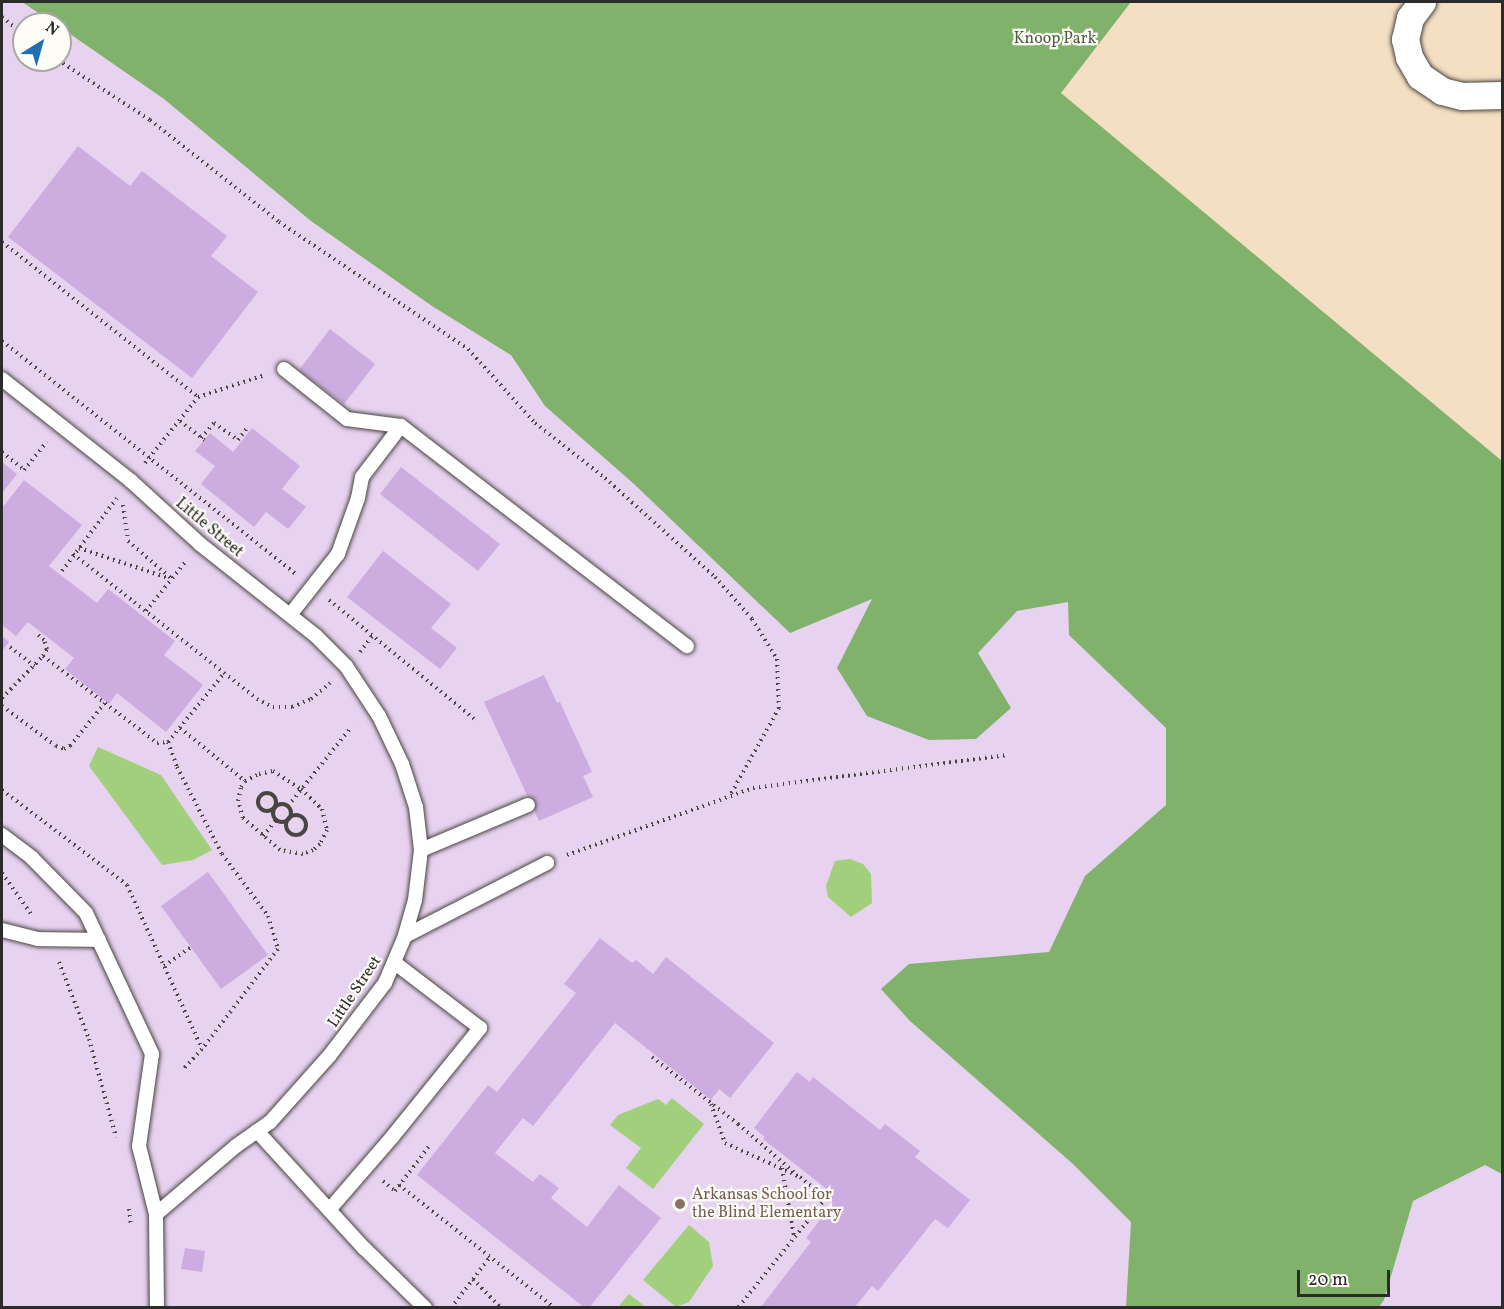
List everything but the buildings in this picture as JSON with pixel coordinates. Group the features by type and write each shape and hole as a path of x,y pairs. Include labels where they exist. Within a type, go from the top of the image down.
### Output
{"street":[{"path":"1422,2 1410,18 1406,30 1409,57 1420,76 1442,91 1462,96 1503,94"}],"lane":[{"path":"284,369 347,419 401,426 687,646"},
{"name":"Little Street","path":"2,379 131,481 200,544 316,636 346,666 379,716 402,764 416,807 421,850 415,900 395,963 368,1008 330,1055 270,1122 156,1214"},
{"path":"290,615 338,554 358,498 362,477 401,426"},
{"path":"421,850 528,805"},
{"path":"2,835 32,858 86,913 152,1054 139,1146 156,1214 157,1308"},
{"path":"405,936 547,863"},
{"path":"2,930 47,939 99,940"},
{"path":"329,1210 480,1028 395,963"},
{"path":"257,1131 329,1210 425,1308"}],"path":[{"path":"72,69 150,120 279,222 468,349 535,423 605,478 715,577 752,619 777,659 779,708 729,797"},
{"path":"2,242 198,397"},
{"path":"2,340 312,586 477,721"},
{"path":"145,463 198,397 269,374"},
{"path":"180,421 202,439 214,423 238,440 248,428"},
{"path":"2,452 24,470 50,439"},
{"path":"62,571 121,493 128,541 172,579"},
{"path":"146,611 200,544"},
{"path":"79,548 172,579"},
{"path":"73,554 257,699 273,707 292,708 318,694 337,675"},
{"path":"2,698 34,666 47,649 44,640 36,633"},
{"path":"356,657 373,635"},
{"path":"10,647 34,666"},
{"path":"43,656 157,743 168,742 225,672"},
{"path":"2,706 56,746 64,749 70,746 105,703"},
{"path":"288,806 351,726"},
{"path":"180,728 245,781"},
{"path":"168,742 177,767 222,854 268,916 278,949 202,1049 184,1068"},
{"path":"547,863 753,788 1007,755"},
{"path":"273,771 301,789 322,809 326,820 327,830 320,844 303,854 291,853 280,850 263,836 243,818 239,808 240,793 245,781 259,774 273,771"},
{"path":"2,790 128,885 202,1049"},
{"path":"274,808 267,811 261,808 258,803 261,795 273,794 277,802 274,808 273,815 276,820 284,822 289,819 297,815 303,817 306,822 304,831 299,835 290,833 286,824 289,819 291,812 288,806 281,804 274,808"},
{"path":"263,836 276,820"},
{"path":"2,873 53,946 89,1039 116,1138"},
{"path":"164,966 191,947"},
{"path":"652,1057 826,1198 738,1308"},
{"path":"711,1104 725,1143 800,1177"},
{"path":"365,1168 395,1191 430,1145"},
{"path":"782,1168 795,1237"},
{"path":"399,1185 555,1308"},
{"path":"128,1203 132,1235"},
{"path":"451,1308 490,1257"},
{"path":"473,1279 501,1308"}],"shaded area":[{"path":"2,2 950,2 1502,461 1502,1307 2,1308"}],"green space":[{"name":"Knoop Park","path":"22,2 1131,2 1061,93 1502,461 1502,1174 1485,1165 1413,1201 1384,1300 1379,1307 1126,1307 1131,1222 1073,1164 910,1021 881,989 909,964 1049,952 1085,876 1166,805 1166,728 1069,635 1068,602 1017,611 978,653 1011,708 976,739 929,740 867,716 837,668 872,599 790,633 634,484 545,406 511,355 432,306 311,221 164,99 72,35 72,12 37,12"},
{"path":"98,747 161,775 212,850 193,860 162,865 89,766"},
{"path":"850,859 863,864 871,874 872,903 851,917 828,897 826,886 835,861"},
{"path":"672,1098 704,1124 653,1189 626,1168 641,1148 610,1125 618,1115 658,1099 666,1105"},
{"path":"689,1225 709,1242 713,1266 689,1302 676,1307 643,1280"},
{"path":"629,1294 646,1307 618,1307"}],"place":[{"name":"Arkansas School for the Blind Elementary","path":"680,1204"}]}
